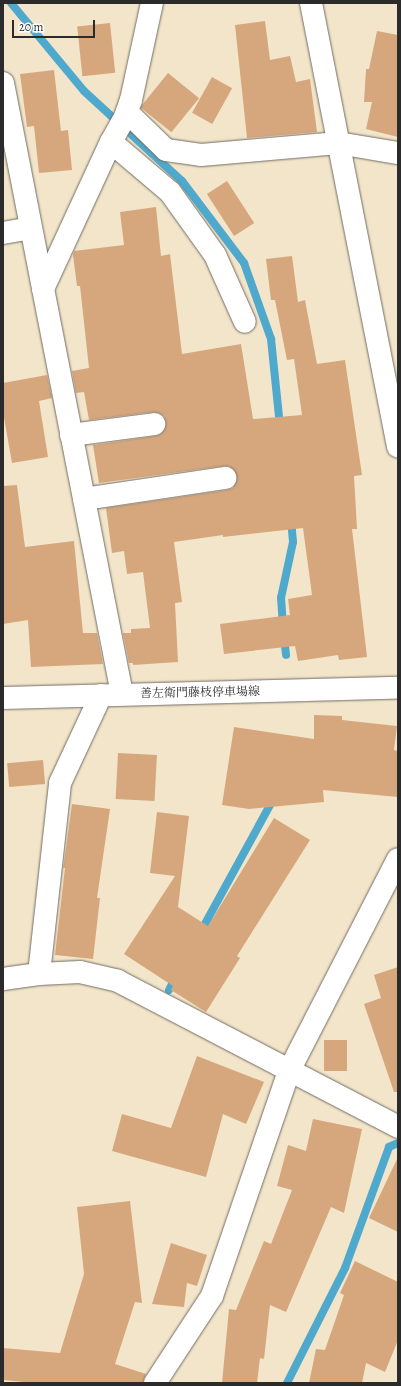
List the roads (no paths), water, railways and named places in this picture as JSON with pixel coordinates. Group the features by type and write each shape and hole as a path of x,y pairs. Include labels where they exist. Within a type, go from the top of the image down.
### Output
{"street":[{"path":"43,289 131,100 152,3"},
{"path":"310,3 397,434"},
{"path":"3,83 84,499 111,694 60,783 39,974"},
{"path":"120,126 166,150 201,155 338,143 398,153"},
{"path":"120,126 215,255 245,322"},
{"path":"3,233 31,228"},
{"path":"71,435 154,424"},
{"path":"84,499 225,478"},
{"name":"善左衛門藤枝停車場線","path":"3,698 111,694 398,688"},
{"path":"155,1383 212,1296 289,1071 398,859"},
{"path":"3,979 39,974 80,972 118,982 398,1127"}],"waterway":[{"path":"11,3 84,91 182,181 244,263 271,339 280,426"},
{"path":"283,626 281,598 293,542 291,520"},
{"path":"284,638 286,655"},
{"path":"200,933 274,798"},
{"path":"169,990 176,976"},
{"path":"287,1383 345,1268 389,1147 398,1143"}]}
